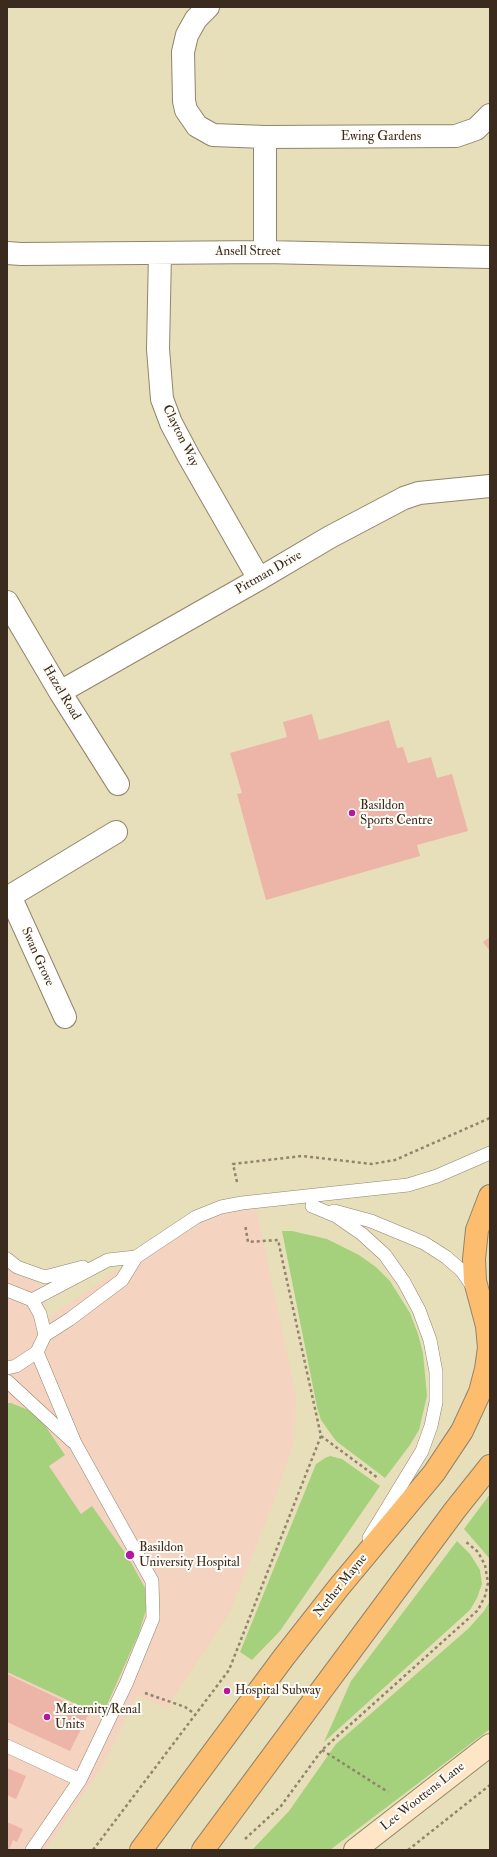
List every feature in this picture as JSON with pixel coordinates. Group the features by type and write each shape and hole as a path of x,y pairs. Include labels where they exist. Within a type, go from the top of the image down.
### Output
{"main road":[{"name":"Nether Mayne","path":"142,1850 284,1657 339,1587 434,1473 453,1446 471,1413 480,1392 486,1369 489,1348 486,1311 475,1281 474,1259 477,1230 490,1196"},
{"path":"203,1850 455,1510 490,1466"}],"street":[{"name":"Ewing Gardens","path":"208,7 196,20 187,35 183,52 184,101 186,110 197,126 213,135 265,137 456,136 476,129 490,114"},
{"path":"265,137 265,252"},
{"name":"Ansell Street","path":"7,252 21,254 265,252 490,257"},
{"name":"Clayton Way","path":"160,253 158,349 162,399 171,423 188,455 259,580"},
{"name":"Pittman Drive","path":"60,692 259,580 330,537 404,498 419,493 490,486"},
{"name":"Hazel Road","path":"7,603 60,692 118,784"},
{"name":"Swan Grove","path":"65,1017 8,897 116,832"},
{"name":"Lee Woottens Lane","path":"356,1850 490,1745"}],"lane":[{"path":"7,1368 16,1366 37,1352 45,1335 70,1319 122,1280 136,1258 196,1217 221,1207 408,1185 437,1176 490,1153"},
{"path":"264,1201 293,1203 337,1211 371,1221 424,1243 446,1257 462,1271 473,1286 486,1311"},
{"path":"312,1206 336,1216 362,1234 385,1255 404,1282 419,1310 430,1340 436,1372 436,1402 431,1426 422,1451 339,1587"},
{"path":"7,1259 17,1267 45,1277 108,1260 136,1258"},
{"path":"32,1300 108,1260"},
{"path":"7,1290 32,1300 40,1314 45,1335"},
{"path":"32,1850 80,1780 126,1684 154,1618 152,1581 75,1443 37,1352"},
{"path":"7,1381 75,1443"},
{"path":"7,1746 80,1780"}],"path":[{"path":"233,1164 302,1156 372,1164 395,1160 490,1118"},
{"path":"93,1850 229,1670 321,1436 278,1240 248,1242"},
{"path":"321,1436 378,1478"},
{"path":"241,1843 281,1806 322,1750 478,1610 485,1596 488,1583 485,1565 478,1552 465,1541"},
{"path":"148,1694 185,1707 196,1714"},
{"path":"322,1750 390,1793 385,1797"},
{"path":"408,1850 490,1785"}],"shaded area":[{"name":"Basildon University Hospital","path":"256,1207 296,1396 293,1446 275,1499 230,1612 167,1708 137,1695 105,1762 46,1850 7,1850 7,1268 36,1272 48,1318 118,1270 201,1221 216,1215"}],"green space":[{"path":"282,1231 292,1231 327,1239 359,1255 376,1267 390,1281 410,1313 423,1353 427,1396 419,1430 410,1445 385,1478 336,1441 321,1420 317,1407"},
{"path":"7,1403 11,1403 31,1411 44,1424 65,1455 49,1466 81,1514 92,1506 128,1557 145,1588 146,1610 139,1633 102,1716 7,1672"},
{"path":"330,1456 342,1459 380,1486 280,1631 252,1660 240,1652 316,1464"},
{"path":"490,1494 490,1559 464,1529"},
{"path":"457,1541 470,1554 480,1570 482,1584 477,1598 470,1610 324,1742 351,1681"},
{"path":"490,1601 490,1729 330,1850 252,1850 289,1811 336,1744 469,1628 484,1611"}],"building":[{"name":"Basildon Sports Centre","path":"312,714 319,740 389,720 397,748 403,747 408,763 431,757 437,778 452,774 468,831 417,845 420,856 266,900 237,794 242,793 230,753 287,737 283,722"},
{"path":"490,937 490,951 483,942"},
{"name":"Maternity/Renal Units","path":"7,1674 89,1713 70,1751 7,1722"},
{"path":"7,1768 26,1776 16,1799 7,1795"},
{"path":"7,1822 23,1829 17,1842 13,1840 9,1850 7,1850"}],"place":[{"name":"Basildon Sports Centre","path":"352,813"},
{"name":"Basildon University Hospital","path":"130,1555"},
{"name":"Hospital Subway","path":"227,1691"},
{"name":"Maternity/Renal Units","path":"47,1717"}]}
